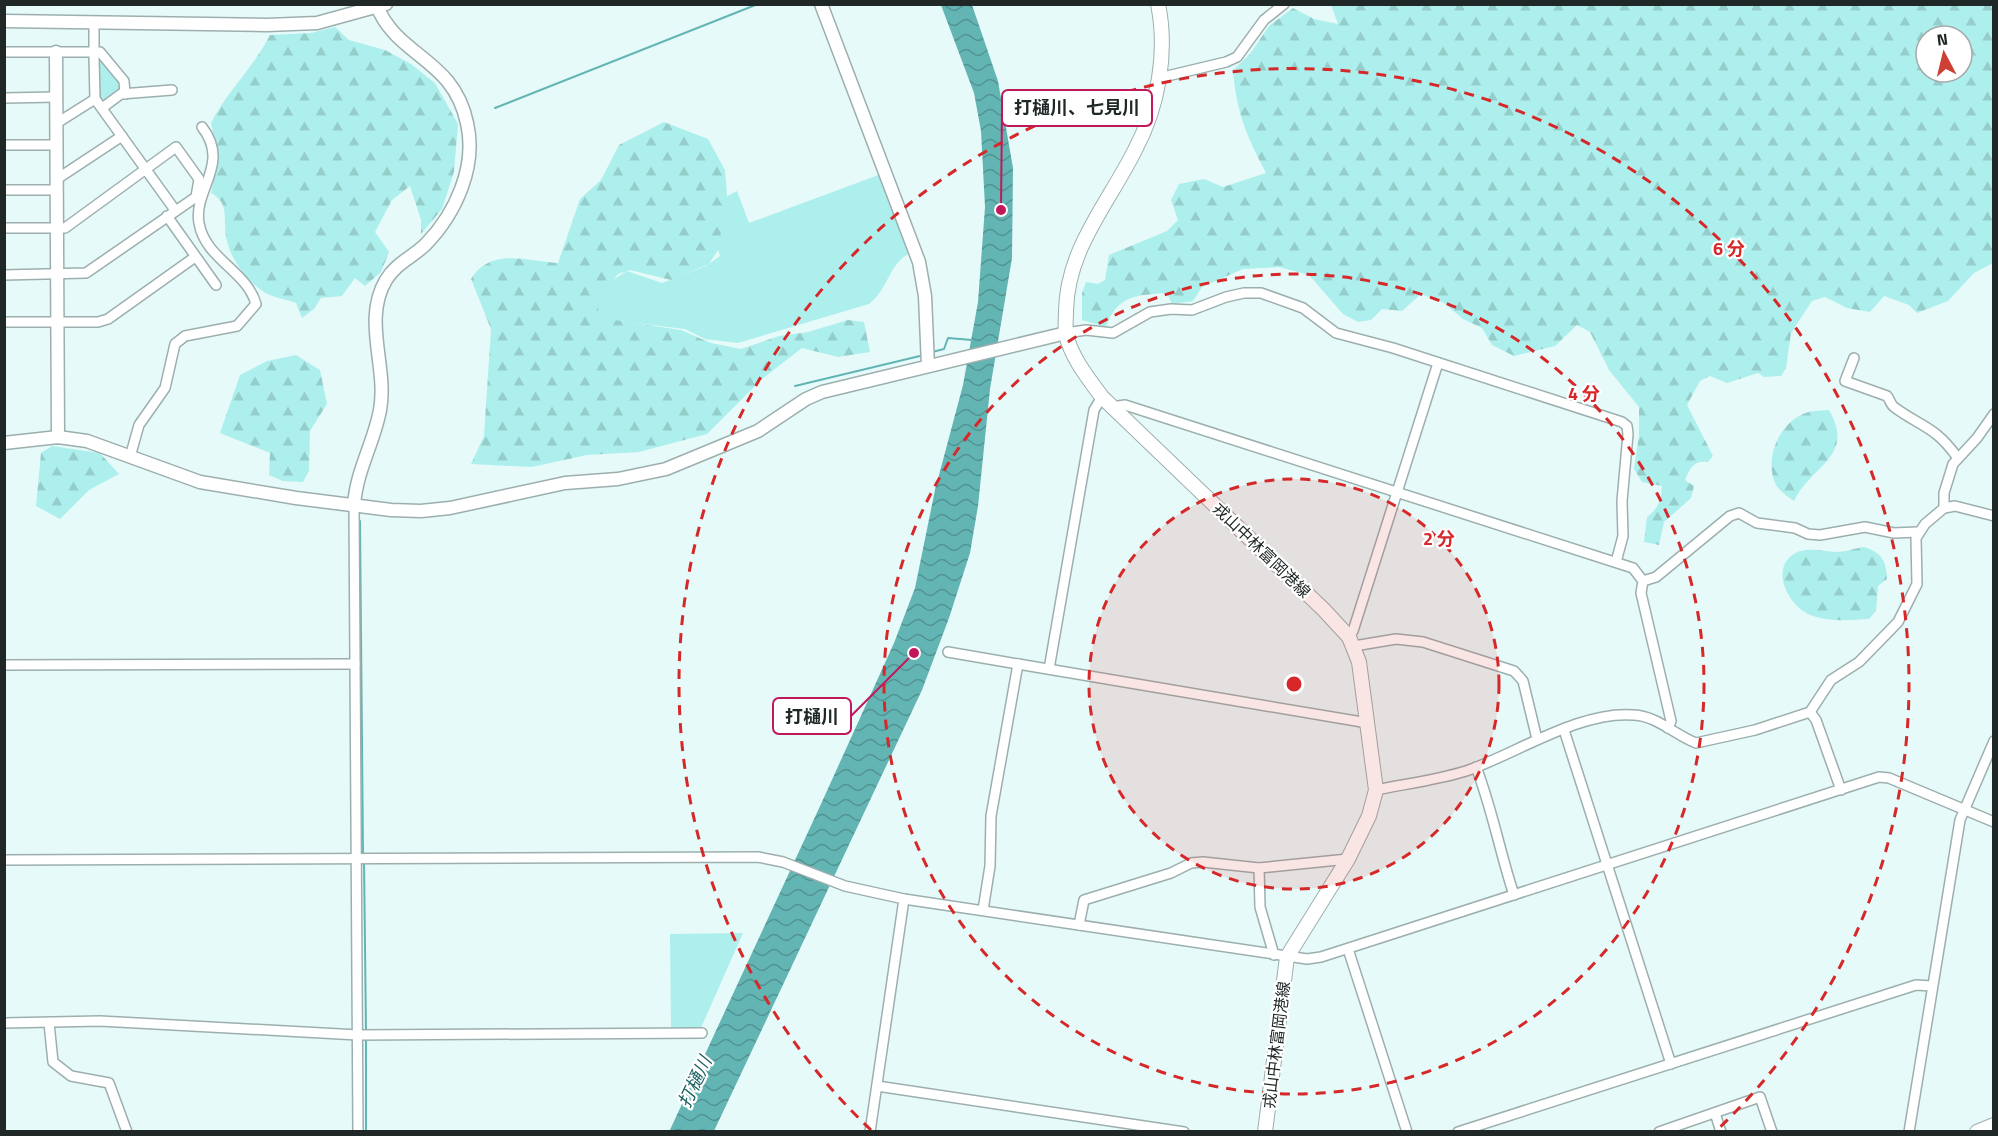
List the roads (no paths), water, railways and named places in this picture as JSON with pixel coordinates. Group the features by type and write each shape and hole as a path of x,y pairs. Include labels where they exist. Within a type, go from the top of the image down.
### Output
{"main road":[{"name":"戎山中林富岡港線","path":"1158,4 1162,44 1159,78 1152,109 1136,149 1081,244 1070,271 1066,295 1066,333 1081,367 1102,397 1324,610 1351,642 1368,723 1376,790 1369,816 1348,860 1281,956 1265,1131"},
{"path":"1977,1131 1994,1125"}],"street":[{"path":"821,4 919,261 925,296 928,366"},
{"path":"1159,78 1226,63 1237,57 1264,20 1284,4"},
{"path":"4,21 267,26 317,23 380,6 383,22 396,38 435,66 452,86 462,103 470,151 463,184 443,223 425,245 395,267 379,292 375,328 381,408 359,470 354,506 358,1131"},
{"path":"94,22 95,99 146,170 195,257 216,285"},
{"path":"4,52 94,54 100,52 124,81 125,94"},
{"path":"56,52 57,437"},
{"path":"102,108 125,94 172,90"},
{"path":"4,98 57,97"},
{"path":"57,123 95,99"},
{"path":"130,457 139,425 165,388 175,344 184,336 237,326 256,304 252,290 218,258 199,224 200,204 212,168 208,135 202,127"},
{"path":"4,190 57,185 122,136"},
{"path":"4,145 57,145"},
{"path":"4,228 65,228 176,147 199,179 196,197 86,273 4,275"},
{"path":"4,322 108,319 195,257"},
{"path":"4,443 57,437 87,441 200,482 354,506 421,511 450,508 565,483 643,475 666,469 738,440 822,392 1066,333 1086,330 1113,333 1150,312 1171,309 1192,310 1235,295 1261,293 1303,308 1336,333 1438,363 1627,426 1622,501 1623,536 1616,562"},
{"path":"1854,358 1845,381 1887,396 1893,406 1926,425 1945,440 1957,457"},
{"path":"1438,363 1351,642 1396,639 1423,642 1514,671 1523,681 1537,739"},
{"path":"1049,669 1094,410 1102,397"},
{"path":"1112,407 1125,405 1633,568 1643,581 1641,593 1671,721 1668,728"},
{"path":"1944,508 1944,493 1957,457 1977,438 1994,414"},
{"path":"1643,581 1656,577 1730,516 1738,513 1757,523 1795,528 1808,534 1865,527 1894,533 1917,532 1944,508 1955,506 1994,516"},
{"path":"1376,790 1465,771 1537,739 1607,718 1633,714 1652,719 1696,743 1707,742 1810,712 1831,680 1859,662 1898,622 1917,584 1917,532"},
{"path":"948,652 1368,723"},
{"path":"4,665 355,664"},
{"path":"983,910 990,866 991,816 1018,664"},
{"path":"1810,712 1816,720 1840,790"},
{"path":"1564,730 1671,1064"},
{"path":"1909,1131 1963,810 1994,741"},
{"path":"1476,767 1486,791 1497,846 1514,895"},
{"path":"4,860 758,857 783,862 840,885 904,899 1281,956 1321,957 1879,777 1889,778 1994,822"},
{"path":"1079,925 1084,900 1171,873 1191,863 1203,862 1259,868 1348,860"},
{"path":"1259,868 1260,908 1281,956"},
{"path":"870,1131 904,899"},
{"path":"1348,948 1407,1131"},
{"path":"1458,1131 1916,985 1932,986"},
{"path":"4,1023 100,1021 358,1035 702,1033"},
{"path":"49,1023 53,1062 71,1076 109,1083 128,1131"},
{"path":"877,1086 1184,1131"},
{"path":"1664,1131 1760,1097 1772,1131"},
{"path":"1715,1113 1721,1131"}],"water":[{"path":"941,5 972,5 998,81 1013,168 1012,258 990,389 978,506 970,553 922,690 714,1131 669,1132 894,643 915,588 935,490 963,385 978,302 985,207 981,131 974,93"}],"waterway":[{"path":"495,108 758,4"},
{"path":"932,352 944,349 948,338 972,340"},
{"path":"795,386 924,355"},
{"path":"360,521 363,854"},
{"path":"364,860 366,1031"},
{"path":"366,1037 366,1132"}],"place":[{"name":"打樋川、七見川","path":"1001,210"},
{"name":"打樋川","path":"914,653"}]}
